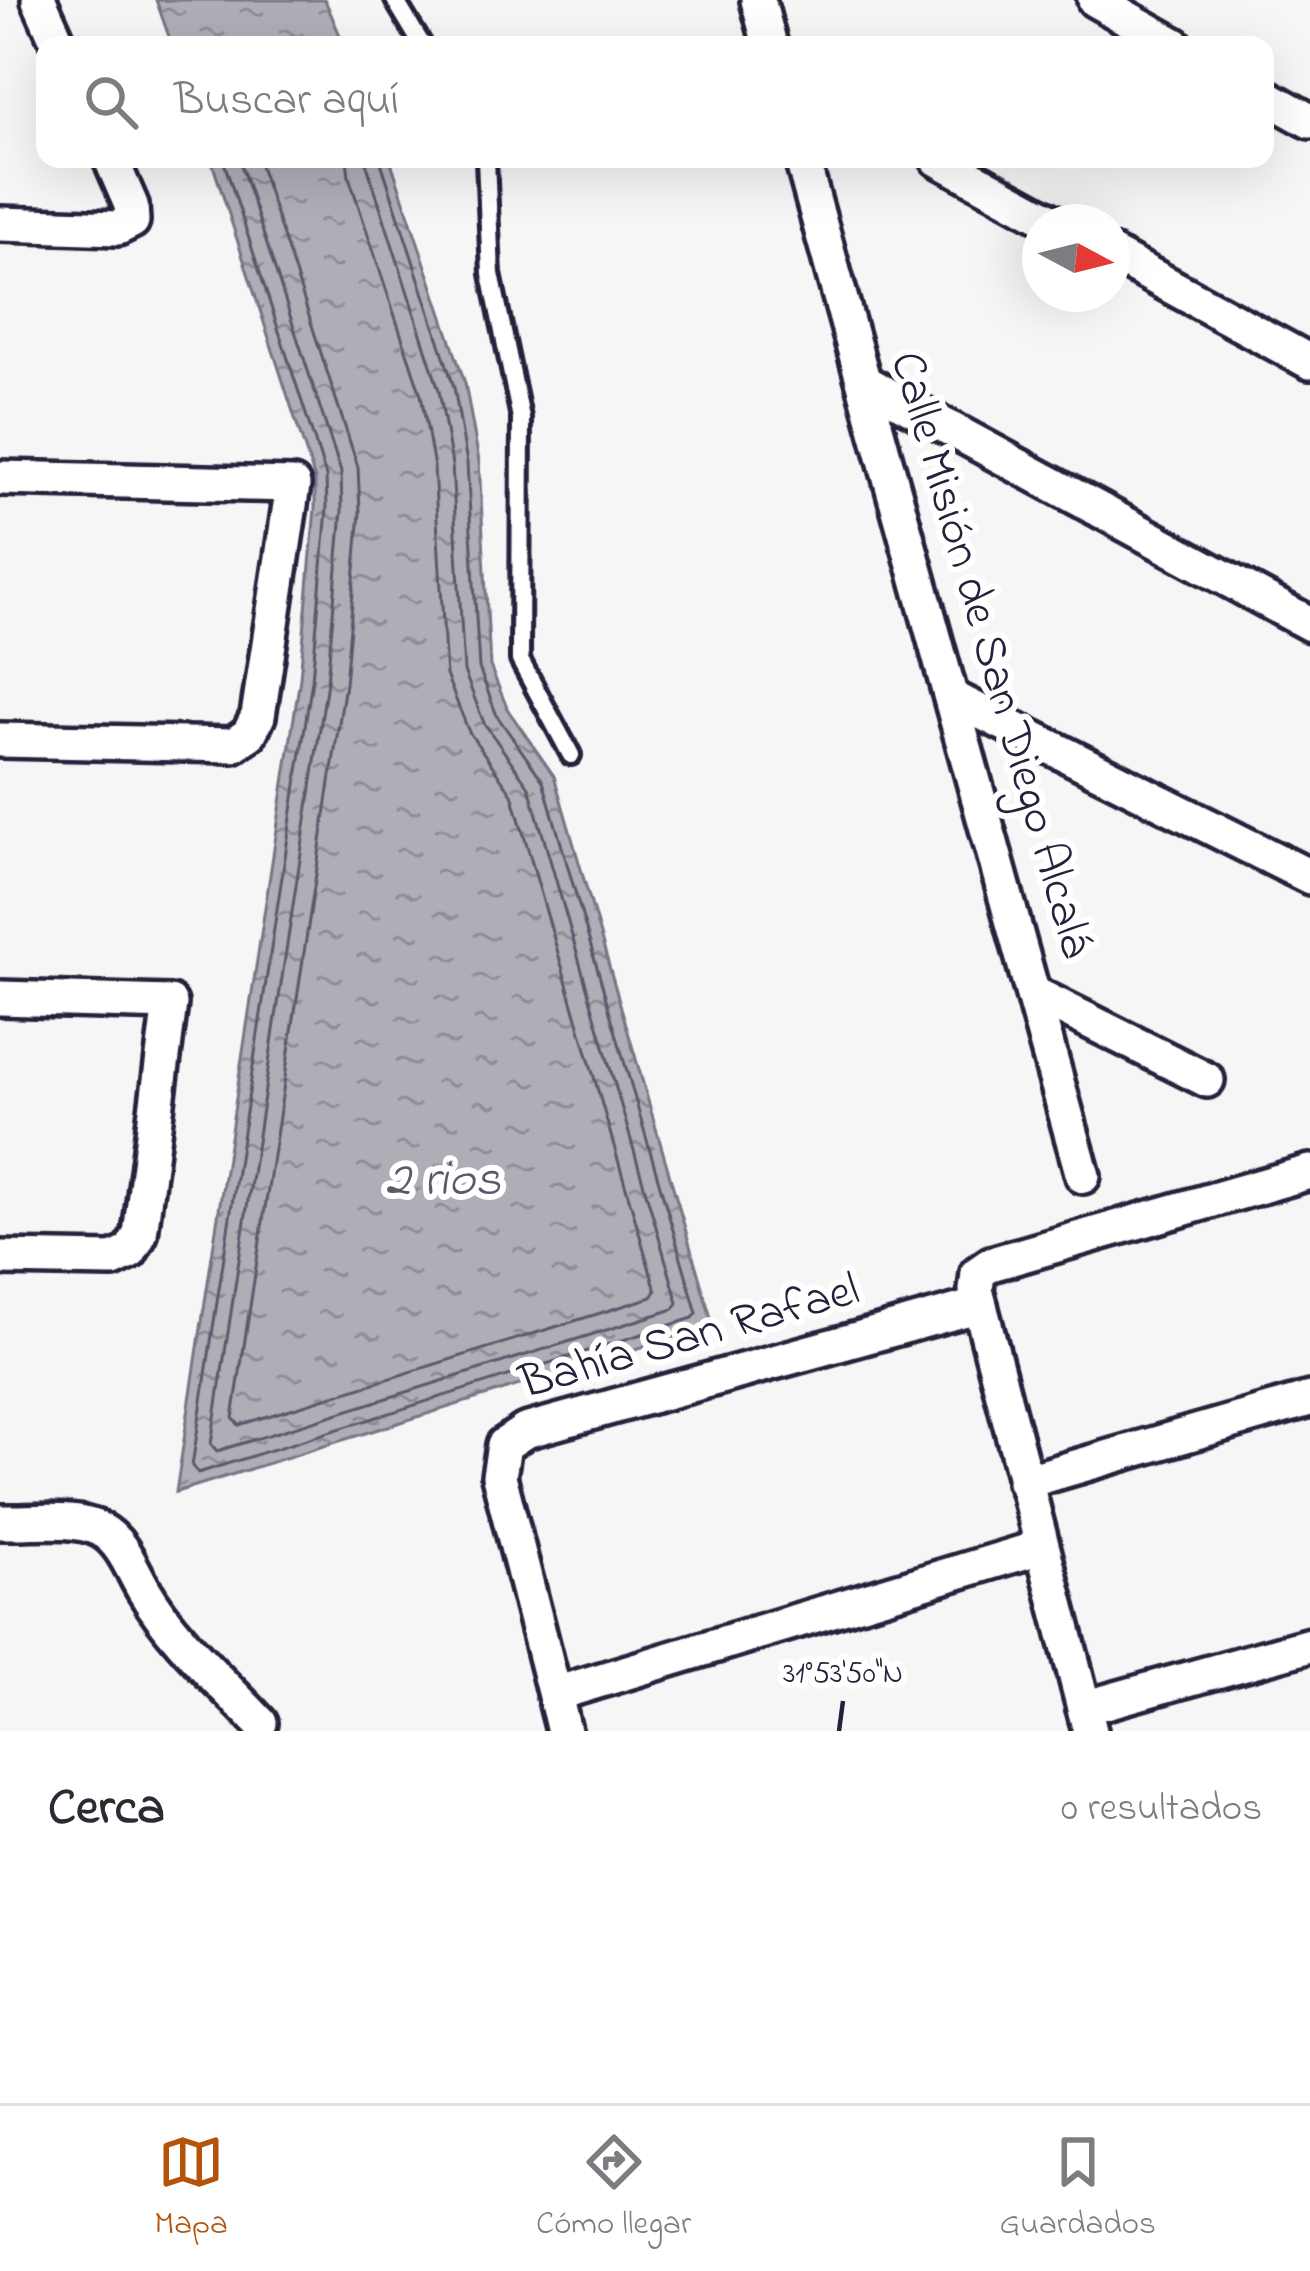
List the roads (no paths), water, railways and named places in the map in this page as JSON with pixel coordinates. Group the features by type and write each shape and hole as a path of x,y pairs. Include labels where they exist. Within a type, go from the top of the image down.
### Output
{"street":[{"path":"39,0 55,36"},
{"path":"758,0 768,36"},
{"path":"1095,0 1159,36"},
{"path":"1274,101 1310,121"},
{"path":"0,224 118,227 132,221 131,205 114,168"},
{"name":"Calle Misión de San Diego Alcalá","path":"805,168 1083,1176"},
{"path":"954,168 1022,205"},
{"path":"1130,264 1310,362"},
{"path":"864,382 1310,624"},
{"path":"0,478 293,484 258,716 249,734 233,745 0,740"},
{"path":"952,697 1310,877"},
{"path":"1035,994 1207,1080"},
{"path":"0,998 170,1003 140,1234 130,1252 113,1260 0,1258"},
{"path":"1310,1172 991,1264 979,1289 1087,1719 1310,1645"},
{"name":"Bahía San Rafael","path":"564,1731 499,1476 504,1445 525,1431 979,1289"},
{"path":"1024,1482 1310,1399"},
{"path":"0,1522 81,1524 100,1529 117,1542 169,1625 256,1728"},
{"path":"555,1694 1041,1547"}],"lane":[{"path":"395,0 417,36"},
{"path":"486,168 491,274 521,418 520,660 571,755"}],"water":[{"path":"156,0 325,0 340,36 169,36"},
{"name":"2 rios","path":"214,168 393,168 465,383 479,461 490,666 508,710 554,776 713,1325 176,1492 300,678 315,480"}]}
